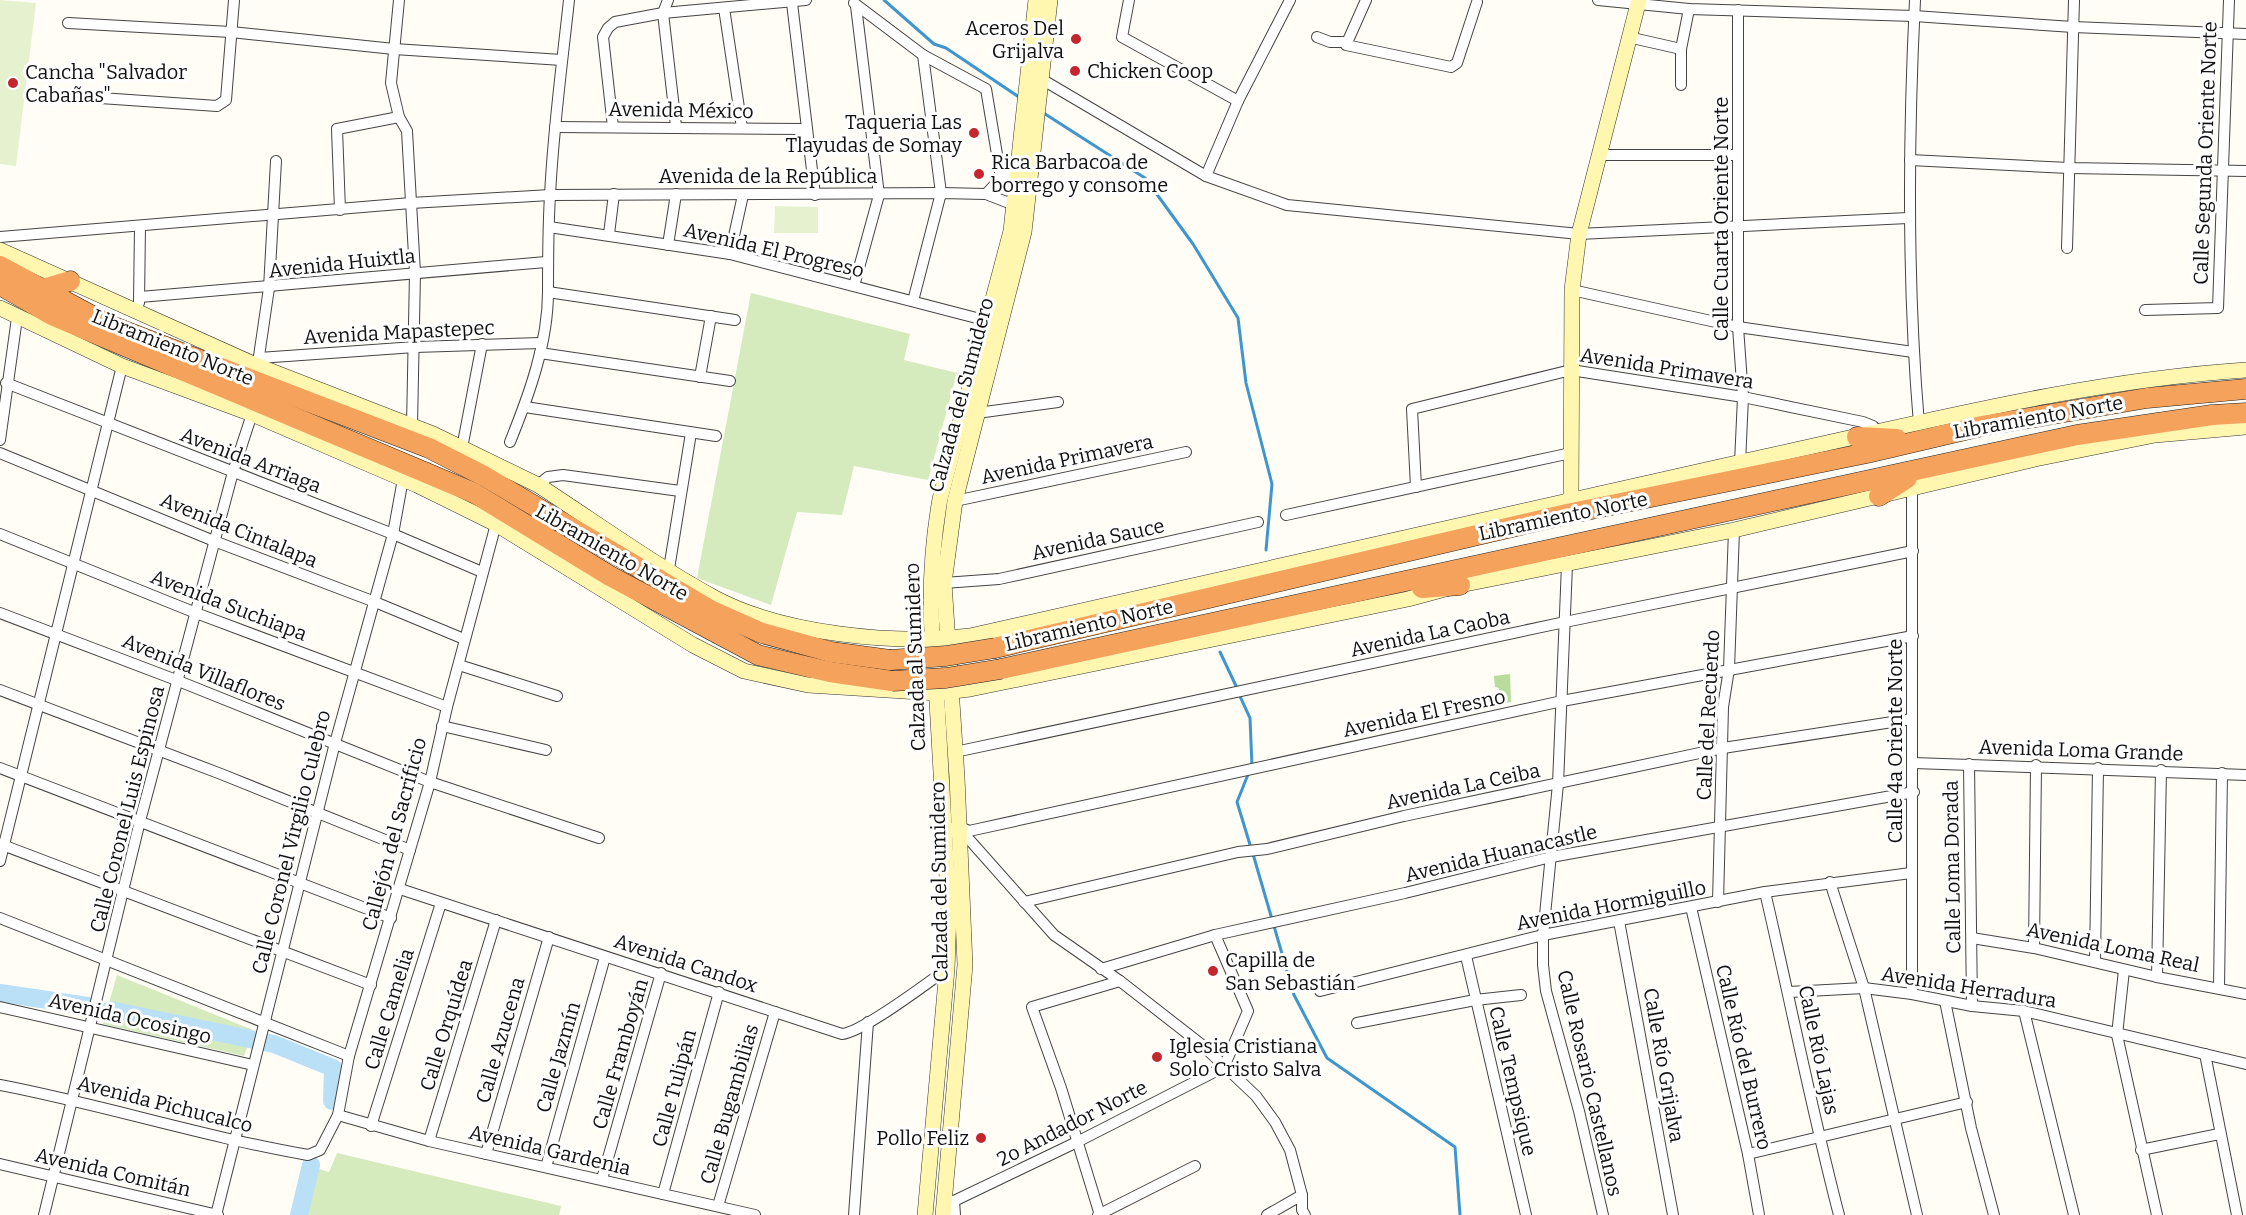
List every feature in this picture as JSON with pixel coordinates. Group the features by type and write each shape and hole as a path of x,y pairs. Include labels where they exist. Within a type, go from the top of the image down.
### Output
{"highway":[{"name":"Libramiento Norte","path":"0,266 109,325 429,448 484,476 712,611 762,633 831,652 890,660 946,656 995,648 1337,566 1917,433 1982,426 2135,400 2246,389"},
{"path":"43,289 70,281"},
{"name":"Libramiento Norte","path":"0,285 71,324 474,493 619,581 758,655 841,674 892,681 1008,674 1348,594 2077,435 2212,415 2246,413"},
{"path":"319,391 335,411"},
{"path":"280,426 337,434"},
{"path":"1857,437 1917,433"},
{"path":"1879,496 1927,469"},
{"path":"1337,566 1374,544"},
{"path":"1348,594 1460,585"}],"street":[{"path":"71,96 218,106 226,99 234,0"},
{"path":"399,0 391,83 399,117 406,125 411,203 415,273 412,426"},
{"path":"510,442 525,406 541,348 548,292 546,262 555,127 569,0"},
{"path":"668,0 663,13 676,126"},
{"path":"613,127 603,37 615,22 663,13 806,0"},
{"name":"Calzada al Sumidero","path":"1036,0 1038,80"},
{"name":"Calzada al Sumidero","path":"939,639 930,584 939,499 988,321 1013,248 1014,205 1019,165 1031,124 1050,0"},
{"path":"1129,0 1122,37 1238,101"},
{"path":"1206,176 1238,101 1290,0"},
{"path":"1348,44 1366,0"},
{"path":"1598,0 1689,9 1914,16 2073,27 2246,34"},
{"path":"1915,0 1908,218 1917,433"},
{"path":"2067,248 2074,0"},
{"name":"Calle Segunda Oriente Norte","path":"2145,310 2218,308 2221,170 2229,0"},
{"path":"1317,38 1454,66 1477,1"},
{"path":"792,3 815,195"},
{"path":"854,3 923,55 986,89 1001,178"},
{"path":"854,3 879,195 854,286"},
{"path":"1571,499 1572,290 1579,234 1638,3"},
{"path":"724,8 742,128"},
{"path":"1681,85 1682,49 1689,9"},
{"name":"Calle Cuarta Oriente Norte","path":"1738,10 1738,327 1743,397 1740,463"},
{"path":"68,23 231,32 394,49 562,60"},
{"path":"1628,37 1682,49"},
{"path":"913,302 941,193 923,55"},
{"path":"1038,80 1206,176 1287,206 1579,234 1908,218"},
{"path":"340,210 337,129 399,117"},
{"name":"Calzada del Sumidero","path":"947,1206 953,1098 965,965 951,829 956,752 944,692 939,639 955,501 1013,248 1031,194 1031,124"},
{"name":"Avenida México","path":"555,127 676,126 806,129"},
{"path":"1598,155 1738,155"},
{"path":"997,159 1019,165"},
{"path":"258,362 269,288 276,160"},
{"path":"1910,160 2069,168 2246,171"},
{"path":"986,194 1001,178 1019,165"},
{"name":"Avenida de la República","path":"0,237 411,203 550,195 941,193 986,194 1014,205"},
{"path":"609,234 614,194"},
{"path":"668,245 676,194"},
{"path":"730,255 743,195"},
{"path":"138,314 140,226"},
{"name":"Avenida El Progreso","path":"549,227 609,234 730,255 988,321"},
{"name":"Libramiento Norte","path":"0,250 138,314 258,362 319,391 412,426 462,448 538,485 716,598 769,618 834,633 884,638 939,639 1002,628 1571,499 1857,437 1879,433 1917,433 2062,393 2175,375 2246,370"},
{"name":"Avenida Huixtla","path":"140,297 269,288 546,262"},
{"path":"1572,290 1738,327 1913,352"},
{"path":"548,292 735,320"},
{"path":"0,308 16,318 122,366 252,414 404,479 496,524 693,645 744,671 808,685 868,689 944,692 1008,674 1408,599 1460,585 1734,530 2035,459 2155,435 2246,427"},
{"path":"700,376 711,316"},
{"path":"0,440 16,318"},
{"path":"462,448 482,344"},
{"name":"Avenida Mapastepec","path":"258,362 415,347 482,344 541,348 730,381"},
{"path":"0,861 2,845 23,777 54,632 110,425 122,366"},
{"name":"Avenida Primavera","path":"1416,487 1412,409 1571,370 1743,397 1863,422 1873,426 1879,433"},
{"name":"Avenida Arriaga","path":"6,383 393,534 482,572"},
{"path":"977,413 1058,402"},
{"path":"525,406 716,436"},
{"name":"Calle Coronel Luis Espinosa","path":"44,1215 158,751 233,472 252,414"},
{"path":"669,569 691,433"},
{"name":"Avenida Primavera","path":"955,501 1186,452"},
{"name":"Avenida Cintalapa","path":"0,453 214,541 375,602 464,639"},
{"path":"1286,515 1571,453"},
{"path":"538,485 548,477 563,475 680,491"},
{"name":"Calle Coronel Virgilio Culebro","path":"217,1215 252,1065 302,883 334,743 393,534 404,479"},
{"name":"Calle 4a Oriente Norte","path":"1912,488 1914,763 1911,873 1912,994"},
{"name":"Avenida Sauce","path":"944,583 999,579 1258,522"},
{"name":"Callejón del Sacrificio","path":"320,1150 338,1115 349,1056 430,782 464,639 496,524"},
{"name":"Calle del Recuerdo","path":"1718,902 1723,707 1729,669 1734,530"},
{"name":"Avenida Suchiapa","path":"0,534 196,613 447,707"},
{"name":"Avenida La Caoba","path":"956,752 1251,688 1407,658 1565,622 1913,551"},
{"name":"Calle Rosario Castellanos","path":"1567,565 1558,784 1543,935 1546,991 1579,1111 1603,1215"},
{"name":"Avenida Villaflores","path":"0,613 54,632 430,782 599,838"},
{"path":"1002,628 990,644 992,663 1004,678 1008,674"},
{"name":"Avenida El Fresno","path":"951,829 969,831 1562,701 1913,636"},
{"path":"868,689 900,681 910,665 906,652 884,638"},
{"path":"459,665 556,696"},
{"path":"0,690 410,850"},
{"name":"Calzada al Sumidero","path":"925,1215 947,969 951,829 944,692"},
{"name":"Avenida La Ceiba","path":"1024,902 1238,852 1267,849 1404,816 1723,748 1912,719"},
{"path":"442,726 546,750"},
{"name":"Avenida Loma Grande","path":"1914,763 2036,765 2246,775"},
{"name":"Calle Loma Dorada","path":"1969,764 1972,1006"},
{"path":"2034,948 2036,765"},
{"path":"0,768 391,918"},
{"path":"2095,961 2098,768"},
{"path":"2157,977 2161,771"},
{"path":"2218,988 2222,773"},
{"name":"Avenida Huanacastle","path":"1101,969 1215,935 1551,857 1914,792"},
{"path":"951,829 1054,935 1120,981 1202,1045 1256,1096 1275,1122 1290,1150 1305,1215"},
{"path":"2,845 371,985"},
{"name":"Avenida Hormiguillo","path":"1320,991 1543,935 1765,892 1911,873"},
{"path":"1830,882 1863,988 1917,1215"},
{"name":"Avenida Candox","path":"400,889 605,957 662,973 842,1034 849,1033 868,1022 947,969"},
{"name":"Calle Río Lajas","path":"1765,892 1789,992 1819,1137 1839,1215"},
{"name":"Calle Camelia","path":"371,1126 441,903"},
{"name":"Calle Río del Burrero","path":"1691,907 1748,1154 1759,1215"},
{"path":"0,918 108,958 263,1025 349,1056"},
{"name":"Calle Orquídea","path":"429,1141 496,920"},
{"name":"Calle Río Grijalva","path":"1619,921 1673,1215"},
{"path":"1215,935 1248,1011 1224,1066"},
{"name":"Calle Azucena","path":"486,1154 549,937"},
{"name":"Avenida Loma Real","path":"1972,938 2034,948 2095,961 2124,970 2246,994"},
{"name":"Calle Tempsique","path":"1466,956 1526,1215"},
{"name":"Calle Jazmín","path":"546,1167 605,957"},
{"path":"2124,970 2117,1035 2157,1215"},
{"name":"Calle Framboyán","path":"602,1179 662,973"},
{"path":"1120,981 1032,1007 1099,1215 1195,1166"},
{"name":"Avenida Herradura","path":"1789,992 1863,988 1912,994 1972,1006 2024,1011 2246,1064"},
{"name":"Calle Tulipán","path":"663,1194 719,992"},
{"path":"1357,1023 1475,1000 1521,995"},
{"path":"1945,1001 1994,1215"},
{"name":"Avenida Ocosingo","path":"0,1007 92,1026 252,1065"},
{"path":"2024,1011 2074,1215"},
{"name":"Calle Bugambilias","path":"718,1206 775,1012"},
{"path":"854,1215 868,1022"},
{"path":"2205,1054 2219,1134 2237,1215"},
{"name":"2o Andador Norte","path":"947,1206 1224,1066"},
{"name":"Avenida Pichucalco","path":"0,1085 74,1100 234,1143 308,1155 320,1150"},
{"path":"935,1094 953,1098"},
{"path":"1748,1154 1967,1102"},
{"name":"Avenida Gardenia","path":"338,1115 429,1141 755,1215"},
{"path":"2141,1150 2219,1134"},
{"name":"Avenida Comitán","path":"0,1164 217,1215"},
{"path":"1267,1215 1302,1195"},
{"path":"947,1206 955,1215"}],"green space":[{"name":"Cancha \"Salvador Cabañas\"","path":"0,0 36,3 16,166 0,164"},
{"path":"775,206 818,207 818,233 774,233"},
{"path":"751,293 910,334 904,360 957,373 928,480 854,466 842,515 797,512 771,605 697,578"},
{"path":"1510,674 1511,702 1498,704 1499,688 1495,687 1494,676"},
{"path":"117,975 253,1030 244,1056 103,1024"},
{"path":"337,1153 561,1206 559,1215 299,1215 313,1167 329,1172"}],"waterway":[{"path":"884,0 934,44 946,48 1019,97"},
{"path":"1042,112 1145,178 1193,244 1238,318 1246,383 1272,484 1266,550"},
{"path":"1220,652 1237,688"},
{"path":"1239,694 1250,718 1252,766"},
{"path":"1249,772 1237,802 1251,848"},
{"path":"1253,854 1294,995 1327,1058 1455,1147 1460,1215"},
{"path":"0,993 88,1006"},
{"path":"110,1010 274,1044 333,1068 332,1101"},
{"path":"299,1215 311,1165"}],"place":[{"name":"Aceros Del Grijalva","path":"1076,39"},
{"name":"Chicken Coop","path":"1075,71"},
{"name":"Cancha \"Salvador Cabañas\"","path":"13,83"},
{"name":"Taqueria Las Tlayudas de Somay","path":"974,133"},
{"name":"Rica Barbacoa de borrego y consome","path":"979,174"},
{"name":"Capilla de San Sebastián","path":"1213,971"},
{"name":"Iglesia Cristiana Solo Cristo Salva","path":"1157,1057"},
{"name":"Pollo Feliz","path":"981,1138"}]}
